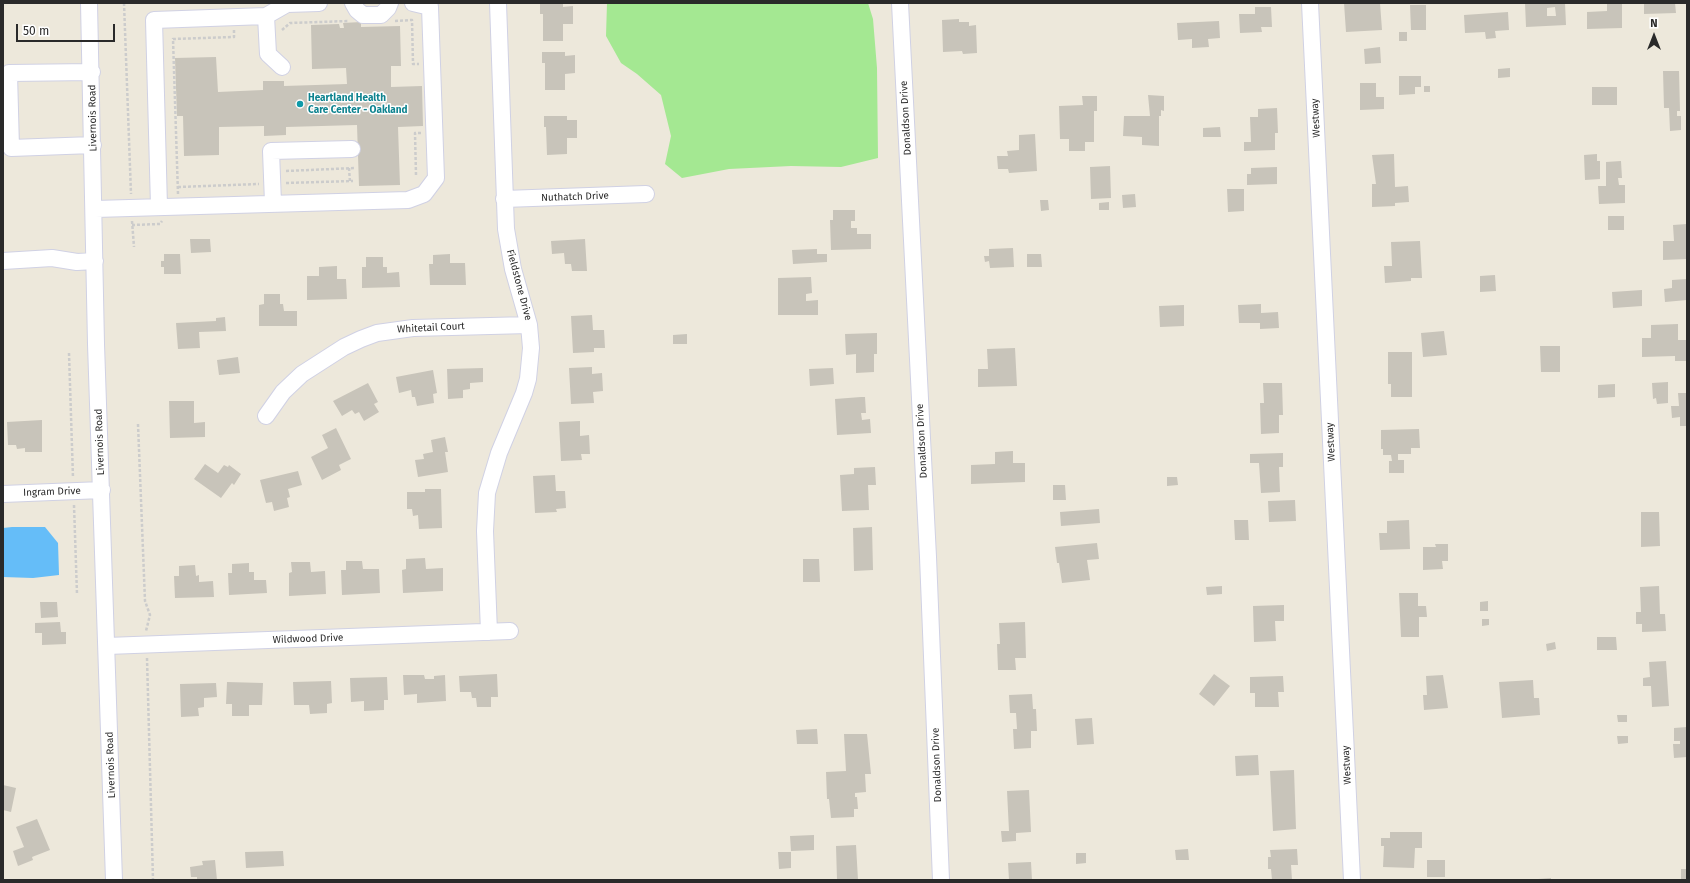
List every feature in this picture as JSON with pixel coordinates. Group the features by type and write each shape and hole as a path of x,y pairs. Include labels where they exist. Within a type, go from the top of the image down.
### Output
{"street":[{"name":"Livernois Road","path":"90,3 95,209 96,344 114,880"},
{"path":"159,206 154,20 266,16 287,4 319,3"},
{"path":"353,3 357,10 363,15 381,15 388,8 390,3"},
{"path":"95,209 408,200 424,194 436,178 430,7 413,3"},
{"name":"Fieldstone Drive","path":"489,632 485,531 487,493 494,465 528,379 530,348 529,325 508,250 504,199 498,3"},
{"name":"Donaldson Drive","path":"900,3 928,572 941,880"},
{"name":"Westway","path":"1310,3 1352,880"},
{"path":"266,16 268,54 282,67"},
{"path":"92,72 9,73 11,148 93,145"},
{"path":"272,203 271,151 352,149"},
{"name":"Nuthatch Drive","path":"504,199 646,194"},
{"path":"3,262 52,258 77,262 95,261"},
{"name":"Whitetail Court","path":"266,416 283,392 302,374 344,347 361,339 384,332 412,328 529,325"},
{"name":"Ingram Drive","path":"3,494 102,490"},
{"name":"Wildwood Drive","path":"107,646 510,631"}],"path":[{"path":"124,3 131,208 134,247"},
{"path":"393,21 412,20 413,64 424,64"},
{"path":"280,34 283,27 288,24 351,21"},
{"path":"176,199 178,196 178,187 173,39 234,38 236,27"},
{"path":"416,175 415,133 426,133"},
{"path":"349,168 350,182"},
{"path":"286,171 355,168"},
{"path":"280,184 354,181"},
{"path":"178,187 263,184"},
{"path":"69,353 73,481"},
{"path":"138,424 145,601 150,615 147,624 147,636"},
{"path":"74,502 77,594"},
{"path":"146,652 153,880"}],"green space":[{"path":"607,3 868,3 873,19 877,68 878,158 841,167 791,166 729,169 682,178 665,164 671,136 661,95 637,74 621,63 606,36"}],"water":[{"path":"45,527 58,543 59,575 33,578 3,577 3,528"}],"building":[{"path":"540,3 563,3 563,7 573,6 573,24 563,24 563,41 543,41 543,14 540,14"},
{"path":"1344,3 1380,3 1382,30 1346,32"},
{"path":"1525,3 1565,3 1566,25 1526,27","holes":["1555,7 1556,16 1547,16 1547,8"]},
{"path":"1644,3 1675,3 1676,13 1644,14"},
{"path":"1607,4 1622,4 1622,28 1587,29 1587,12 1607,11"},
{"path":"1410,5 1426,5 1426,30 1411,30"},
{"path":"1255,7 1271,7 1272,27 1261,27 1262,32 1240,33 1239,14 1255,14"},
{"path":"1508,12 1509,30 1495,31 1496,38 1486,39 1485,32 1465,33 1464,15"},
{"path":"959,19 959,22 969,22 969,26 976,25 977,53 963,54 962,51 943,52 942,20"},
{"path":"1219,21 1220,38 1208,39 1209,47 1192,48 1192,39 1178,40 1177,23"},
{"name":"Heartland Health Care Center - Oakland","path":"361,22 361,27 400,26 401,66 391,66 391,87 422,86 423,126 398,127 400,185 359,186 357,125 286,127 286,135 264,136 264,126 219,127 219,155 184,156 183,116 177,116 175,58 216,57 218,92 263,90 263,81 284,81 284,86 347,84 346,68 312,69 311,25 339,24 340,28 344,28 343,23"},
{"path":"1399,32 1407,32 1407,41 1399,41"},
{"path":"1380,47 1381,63 1365,64 1364,49"},
{"path":"542,52 565,52 565,56 575,55 575,73 565,74 565,90 545,90 545,63 542,63"},
{"path":"1510,68 1510,77 1498,78 1498,69"},
{"path":"1663,71 1679,71 1680,111 1677,111 1677,116 1681,116 1681,130 1670,131 1669,108 1664,108"},
{"path":"1399,76 1421,76 1421,87 1415,87 1415,94 1399,95"},
{"path":"1360,83 1376,83 1376,97 1384,97 1384,109 1360,110"},
{"path":"1424,86 1430,86 1430,92 1424,92"},
{"path":"1592,87 1617,87 1617,105 1592,105"},
{"path":"1148,95 1164,96 1164,111 1161,110 1161,116 1159,116 1159,146 1142,145 1142,137 1123,136 1124,116 1150,116"},
{"path":"1082,96 1097,96 1097,111 1094,111 1094,142 1085,142 1085,151 1069,151 1069,139 1060,139 1059,106 1083,105"},
{"path":"1277,108 1278,133 1275,133 1275,150 1244,151 1244,142 1251,142 1250,117 1258,117 1258,109"},
{"path":"544,116 567,116 567,120 577,120 577,138 567,138 567,154 547,155"},
{"path":"1220,127 1221,137 1203,137 1203,128"},
{"path":"1035,134 1037,171 1009,173 1008,169 998,169 997,156 1008,156 1007,151 1019,150 1019,135"},
{"path":"1394,154 1395,187 1408,186 1409,202 1395,203 1395,206 1372,207 1372,184 1376,184 1372,155"},
{"path":"1597,154 1597,161 1600,161 1600,179 1585,180 1584,155"},
{"path":"1621,161 1622,178 1618,178 1619,185 1625,185 1625,203 1599,204 1598,186 1606,186 1606,162"},
{"path":"1110,166 1111,198 1091,199 1090,167"},
{"path":"1277,167 1277,184 1247,185 1247,174 1251,174 1251,168"},
{"path":"1227,189 1244,189 1244,211 1228,212"},
{"path":"1135,194 1136,207 1123,208 1122,195"},
{"path":"1040,200 1048,200 1049,210 1041,211"},
{"path":"1109,202 1109,210 1099,210 1099,203"},
{"path":"833,210 855,210 855,221 851,221 851,228 857,228 857,234 871,234 871,249 831,250 830,220 833,220"},
{"path":"1608,216 1624,216 1624,230 1608,230"},
{"path":"1687,224 1687,259 1663,260 1663,241 1674,241 1673,225"},
{"path":"190,239 210,239 211,252 191,253"},
{"path":"585,239 587,271 572,271 571,264 565,264 564,253 552,254 551,241"},
{"path":"1420,241 1422,278 1411,278 1411,281 1385,283 1384,266 1392,266 1391,242"},
{"path":"1013,248 1014,267 990,268 989,261 985,262 984,256 989,256 989,249"},
{"path":"817,249 817,254 827,254 827,262 793,264 792,250"},
{"path":"164,254 180,254 181,274 164,274 164,267 161,267 161,261 164,261"},
{"path":"450,254 450,263 465,263 466,285 430,285 429,264 433,264 433,255"},
{"path":"1027,254 1041,254 1042,267 1027,267"},
{"path":"366,257 383,257 383,267 387,267 387,273 399,272 400,287 362,288 362,267 366,267"},
{"path":"337,266 337,279 346,279 347,299 307,300 307,276 319,276 319,267"},
{"path":"1495,275 1496,291 1480,292 1480,276"},
{"path":"811,277 812,293 806,294 806,301 818,300 818,315 778,315 778,278"},
{"path":"1687,279 1687,300 1665,302 1664,289 1672,288 1672,280"},
{"path":"1642,290 1642,306 1613,308 1612,292"},
{"path":"264,294 280,294 280,304 283,304 284,311 297,311 297,326 259,326 259,305 264,304"},
{"path":"1261,304 1261,313 1278,312 1279,328 1260,329 1260,323 1239,323 1238,305"},
{"path":"1184,305 1184,326 1160,327 1159,306"},
{"path":"592,315 593,330 604,330 605,348 594,348 594,352 573,353 571,316"},
{"path":"225,317 226,331 199,332 200,348 178,349 176,323 216,321 216,318"},
{"path":"1678,324 1678,340 1687,340 1687,361 1675,361 1675,356 1642,357 1642,338 1651,338 1651,325"},
{"path":"1444,331 1447,355 1423,357 1421,333"},
{"path":"877,333 877,354 874,354 874,372 856,373 856,354 846,355 845,334"},
{"path":"687,334 687,344 673,344 673,335"},
{"path":"1540,346 1560,346 1560,372 1541,372"},
{"path":"1015,348 1017,386 978,387 978,369 988,369 987,349"},
{"path":"1388,352 1412,352 1412,397 1391,397 1391,384 1388,384"},
{"path":"238,357 240,373 219,375 217,360"},
{"path":"592,367 592,374 602,373 603,391 593,392 594,403 571,404 569,368"},
{"path":"483,368 483,382 470,383 470,389 463,390 463,398 448,399 447,369"},
{"path":"833,368 834,384 810,386 809,369"},
{"path":"433,370 437,393 433,394 434,403 417,406 415,397 412,397 411,390 399,393 396,377"},
{"path":"1668,382 1668,403 1657,404 1656,398 1653,399 1652,383"},
{"path":"368,383 378,402 374,404 379,412 364,421 359,412 355,414 352,410 342,416 333,401"},
{"path":"1263,383 1282,383 1283,415 1279,415 1279,433 1261,434 1260,403 1264,403"},
{"path":"1615,384 1615,397 1598,398 1598,385"},
{"path":"1678,393 1687,393 1687,426 1680,426 1680,417 1672,418 1671,406 1679,406"},
{"path":"865,397 866,413 861,413 862,420 870,419 871,433 837,435 835,399"},
{"path":"169,401 194,401 194,423 205,422 205,437 170,438"},
{"path":"42,420 42,452 25,452 25,448 17,449 16,445 8,445 7,422"},
{"path":"580,421 580,436 589,435 590,454 581,454 582,460 561,461 559,422"},
{"path":"336,428 351,459 339,465 341,470 322,480 311,457 328,448 322,435"},
{"path":"1419,429 1420,448 1411,448 1411,454 1398,454 1398,460 1404,460 1404,473 1389,473 1389,461 1392,461 1391,455 1383,455 1383,449 1381,449 1381,430"},
{"path":"445,437 448,452 445,452 448,472 418,477 415,460 424,459 423,454 433,452 431,440"},
{"path":"1013,451 1013,463 1025,463 1025,482 971,484 971,465 995,464 995,452"},
{"path":"1283,453 1283,467 1279,467 1280,492 1261,493 1259,463 1250,463 1250,454"},
{"path":"205,464 218,473 224,465 228,467 229,465 241,474 234,485 232,483 221,498 194,479"},
{"path":"875,467 876,485 868,485 869,510 842,511 840,475 854,474 854,468"},
{"path":"298,471 302,485 288,489 290,497 287,498 289,507 274,511 272,502 266,503 260,480"},
{"path":"555,475 556,491 565,491 566,508 556,509 557,512 535,513 533,476"},
{"path":"1167,477 1177,477 1178,485 1167,486"},
{"path":"1053,485 1065,485 1066,500 1053,500"},
{"path":"425,489 441,489 442,528 419,529 418,515 413,516 412,509 407,509 407,492 425,492"},
{"path":"1295,500 1296,521 1269,522 1268,501"},
{"path":"1099,509 1100,523 1061,526 1060,512"},
{"path":"1641,512 1659,512 1660,546 1641,547"},
{"path":"1234,520 1248,520 1249,540 1235,540"},
{"path":"1409,520 1410,549 1380,550 1379,533 1387,533 1387,521"},
{"path":"872,527 873,570 854,571 853,528"},
{"path":"1097,543 1099,559 1087,560 1090,580 1062,583 1055,547"},
{"path":"1435,544 1448,544 1448,561 1442,561 1443,569 1423,570 1423,547 1436,547"},
{"path":"425,558 426,569 443,568 443,591 403,593 402,570 406,569 406,559"},
{"path":"803,559 819,559 820,582 803,582"},
{"path":"346,561 362,561 363,569 379,569 380,593 342,595 341,570 346,570"},
{"path":"291,562 310,562 311,572 325,571 326,594 289,596 289,573 292,572"},
{"path":"249,563 249,572 254,572 254,580 266,580 267,593 229,595 228,573 232,573 232,564"},
{"path":"195,565 196,576 199,575 199,582 213,581 214,597 175,598 174,576 179,576 179,566"},
{"path":"1222,586 1222,594 1207,595 1206,587"},
{"path":"1659,586 1660,614 1665,614 1666,631 1642,632 1642,624 1636,624 1636,612 1641,612 1640,587"},
{"path":"1399,593 1418,593 1418,606 1426,606 1427,617 1419,617 1419,637 1401,637"},
{"path":"1488,601 1488,611 1480,611 1480,602"},
{"path":"40,602 57,602 58,617 41,618"},
{"path":"1284,605 1284,621 1275,621 1276,641 1254,642 1253,606"},
{"path":"1482,619 1489,619 1489,625 1482,626"},
{"path":"60,622 61,632 66,632 66,644 42,645 42,633 35,633 35,623"},
{"path":"1025,622 1026,658 1015,658 1016,670 998,670 997,644 1000,644 999,623"},
{"path":"1597,637 1616,637 1617,650 1597,650"},
{"path":"1555,642 1556,649 1547,651 1546,644"},
{"path":"1666,661 1669,706 1652,707 1651,686 1643,686 1643,678 1650,677 1649,662"},
{"path":"497,674 498,697 491,697 491,707 477,707 476,698 472,698 471,692 460,692 459,676"},
{"path":"1214,674 1230,686 1214,706 1199,694"},
{"path":"403,675 424,675 425,679 434,679 434,676 445,675 446,701 417,703 417,694 404,695"},
{"path":"1443,675 1448,708 1424,710 1423,695 1427,695 1426,676"},
{"path":"1283,676 1284,692 1278,692 1279,707 1255,707 1255,693 1250,693 1250,677"},
{"path":"387,677 388,700 384,700 384,710 364,711 364,701 351,702 350,678"},
{"path":"1533,680 1534,698 1539,698 1540,715 1502,718 1499,682"},
{"path":"331,681 332,703 327,704 327,713 310,714 309,705 294,705 293,682"},
{"path":"227,682 263,683 262,705 249,705 249,716 232,716 232,704 226,704"},
{"path":"216,683 217,697 204,698 204,707 198,708 199,716 181,717 180,684"},
{"path":"1032,694 1033,709 1036,709 1037,731 1031,731 1031,748 1014,749 1013,729 1017,729 1016,713 1010,713 1009,695"},
{"path":"1617,715 1627,715 1627,722 1618,722"},
{"path":"1092,718 1094,744 1077,745 1075,719"},
{"path":"1687,727 1687,757 1674,758 1673,744 1680,744 1680,741 1674,741 1674,728"},
{"path":"817,729 818,744 797,744 796,730"},
{"path":"844,734 867,734 871,774 865,774 866,792 855,793 855,797 857,797 858,809 854,809 854,817 831,818 829,799 827,799 826,772 846,771"},
{"path":"1617,736 1628,736 1628,743 1618,744"},
{"path":"1258,755 1259,775 1236,776 1235,756"},
{"path":"1294,770 1296,829 1273,831 1270,771"},
{"path":"3,785 16,788 11,812 3,810"},
{"path":"1029,790 1031,832 1016,833 1016,841 1002,842 1001,831 1009,831 1007,791"},
{"path":"37,819 50,850 32,857 33,860 18,866 13,851 24,847 16,827"},
{"path":"1390,832 1422,832 1422,848 1415,848 1414,868 1383,867 1384,846 1381,846 1381,838 1390,838"},
{"path":"814,835 814,850 791,851 790,836"},
{"path":"856,845 858,880 837,880 836,846"},
{"path":"1188,849 1189,860 1176,860 1175,850"},
{"path":"1297,849 1298,865 1291,865 1292,880 1272,880 1271,869 1268,869 1268,857 1271,857 1270,850"},
{"path":"283,851 284,866 246,868 245,852"},
{"path":"778,852 791,852 791,868 779,869"},
{"path":"1076,853 1086,853 1086,863 1076,864"},
{"path":"215,860 217,880 197,880 197,877 191,877 190,867 203,865 202,861"},
{"path":"1427,860 1445,860 1445,877 1427,877"},
{"path":"1031,862 1032,880 1009,880 1008,863"},
{"path":"1681,869 1687,869 1687,879 1681,880"},
{"path":"1551,878 1551,880 1538,880 1538,879"}],"place":[{"name":"Heartland Health Care Center - Oakland","path":"300,104"}]}
